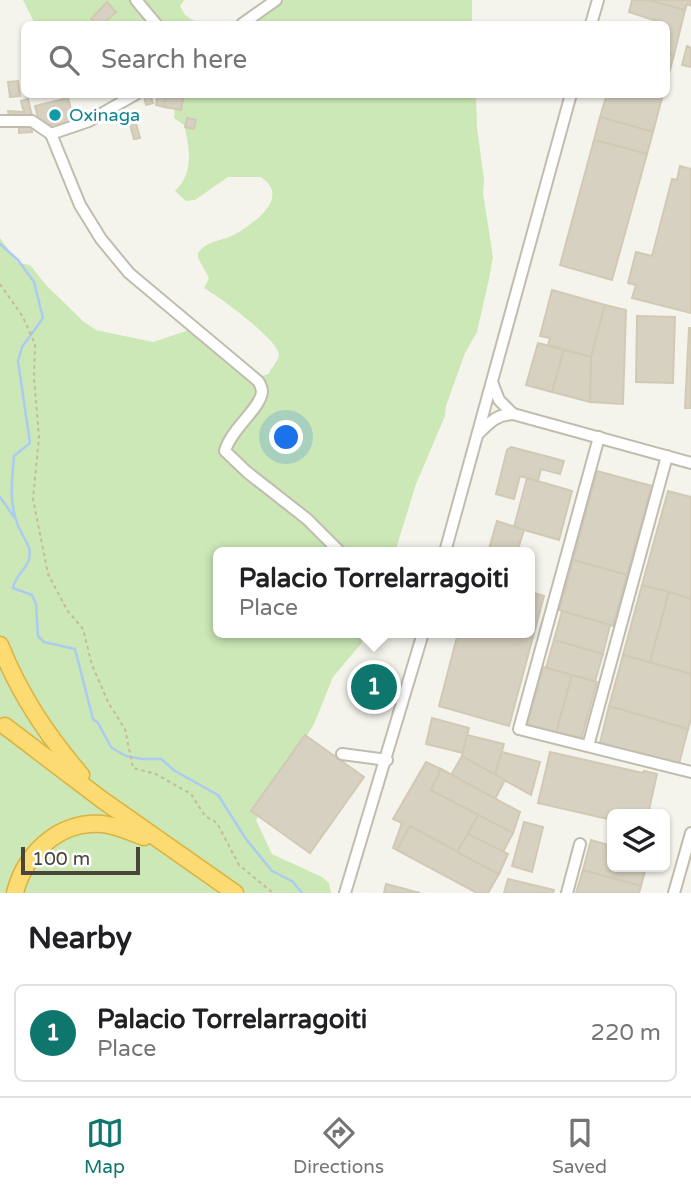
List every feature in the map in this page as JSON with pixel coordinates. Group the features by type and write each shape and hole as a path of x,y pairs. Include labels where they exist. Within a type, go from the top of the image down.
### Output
{"highway":[{"path":"0,645 18,687 40,723 100,799"},
{"path":"5,726 100,799 234,893"},
{"path":"15,893 21,874 41,845 69,828 80,825 112,825 163,844"}],"street":[{"path":"136,0 154,21"},
{"path":"246,21 276,0"},
{"path":"592,21 598,0"},
{"path":"51,134 89,121 129,98"},
{"path":"446,547 570,98"},
{"path":"0,121 32,121 51,134 80,205 129,273 258,381 262,392 257,404 236,428 225,451 247,472 307,519 335,547"},
{"path":"492,382 507,411"},
{"path":"485,406 691,463"},
{"path":"478,434 494,418 507,411"},
{"path":"599,437 519,729 691,772"},
{"path":"588,746 667,456"},
{"path":"345,893 422,638"},
{"path":"342,754 387,760"},
{"path":"674,893 691,834"},
{"path":"566,893 580,844"}],"path":[{"path":"0,284 23,317 35,344 34,377 39,437 33,499 48,574 66,610 83,629 92,664 109,704 125,729 134,768 156,774 191,794 205,816 217,823 224,841 239,865 273,893"}],"green space":[{"path":"23,0 184,0 180,6 185,15 194,21 34,21"},
{"path":"264,0 472,0 472,21 248,21 268,4"},
{"path":"176,98 476,98 483,193 493,257 489,279 477,332 465,353 445,416 416,484 397,547 213,547 213,638 366,638 333,677 314,724 256,820 272,854 322,877 329,883 331,893 0,893 0,238 18,263 30,265 46,285 96,330 153,342 189,330 260,377 268,374 279,355 259,329 204,288 209,278 198,258 198,253 206,245 232,236 261,215 271,200 269,185 261,177 228,177 195,200 186,201 175,191 188,168 188,142 184,125 174,118"}],"building":[{"path":"632,0 648,0 685,10 674,55 670,54 670,21 657,21 629,12"},
{"path":"648,0 691,0 691,6 687,4 685,10"},
{"path":"107,2 116,12 106,21 91,19"},
{"path":"687,46 691,48 691,67 682,65"},
{"path":"670,54 674,55 670,70"},
{"path":"18,81 20,96 10,97 8,82"},
{"name":"Oxinaga","path":"68,98 75,123 59,128 58,123 41,128 35,106"},
{"path":"144,98 151,98 153,103 146,105"},
{"path":"157,98 166,98 164,107 156,105"},
{"path":"166,98 183,98 181,110 164,107"},
{"path":"606,98 662,98 653,132 600,117"},
{"path":"28,99 32,116 10,120 8,111 24,112 21,101"},
{"path":"600,117 653,132 647,154 594,140"},
{"path":"187,118 196,120 194,129 185,127"},
{"path":"135,120 140,138 134,139 129,121"},
{"path":"31,123 32,132 19,133 19,124"},
{"path":"594,140 647,154 612,280 560,265"},
{"path":"680,166 691,169 691,313 632,298 636,285 628,283 636,252 652,256 672,179 677,180"},
{"path":"552,290 605,305 591,357 548,345 550,338 540,336"},
{"path":"605,305 626,310 623,404 590,402 591,357"},
{"path":"637,316 675,317 673,383 636,382"},
{"path":"689,328 691,408 685,408"},
{"path":"538,343 564,350 552,392 526,385"},
{"path":"564,350 591,357 590,402 552,392"},
{"path":"511,447 564,461 560,474 541,469 538,481 520,476 514,499 496,494 507,450"},
{"path":"597,471 652,486 627,575 573,560"},
{"path":"527,478 572,491 559,540 514,527"},
{"path":"668,491 691,497 691,599 642,585"},
{"path":"497,521 524,530 519,547 489,547"},
{"path":"573,560 627,575 613,626 559,610"},
{"path":"642,585 669,592 650,662 623,655"},
{"path":"669,592 691,599 691,674 650,662"},
{"path":"535,593 544,596 535,629"},
{"path":"562,611 610,625 603,654 554,640"},
{"path":"457,638 533,638 509,726 439,706"},
{"path":"554,640 603,654 595,681 546,668"},
{"path":"623,655 691,674 691,719 688,729 609,706"},
{"path":"543,667 572,675 556,733 527,725"},
{"path":"368,674 386,680 380,700 362,695"},
{"path":"572,675 597,682 581,740 556,733"},
{"path":"609,706 688,729 679,764 600,743"},
{"path":"432,718 469,728 463,753 426,744"},
{"path":"305,735 364,777 310,853 251,811"},
{"path":"467,735 504,744 495,775 462,756"},
{"path":"502,752 540,762 531,795 495,775"},
{"path":"550,752 657,774 649,809 607,809 607,819 538,803"},
{"path":"462,756 505,780 495,799 451,775"},
{"path":"426,762 441,769 431,790 478,815 457,852 410,826 397,850 393,848 402,823 393,819"},
{"path":"441,769 520,812 513,833 431,790"},
{"path":"478,815 513,833 503,852 468,834"},
{"path":"524,822 543,827 532,872 512,866"},
{"path":"410,826 499,874 488,893 477,893 397,850"},
{"path":"468,834 508,854 499,874 457,852"},
{"path":"591,840 607,845 607,872 645,872 641,886 583,870"},
{"path":"583,870 641,886 639,893 576,893"},
{"path":"508,879 554,890 553,893 504,893"},
{"path":"386,884 420,893 384,893"}],"waterway":[{"path":"0,244 18,260 34,282 43,318 22,347 18,361 30,443 14,456 12,498 14,515 30,554 27,565 13,588 32,595 36,604 38,636 44,642 75,649 93,719 111,747 126,756 161,759 175,771 218,795 246,839 272,871 292,881 302,893"},
{"path":"0,497 14,517"}],"place":[{"name":"Oxinaga","path":"55,115"},
{"name":"Palacio Torrelarragoiti","path":"374,687"}]}
